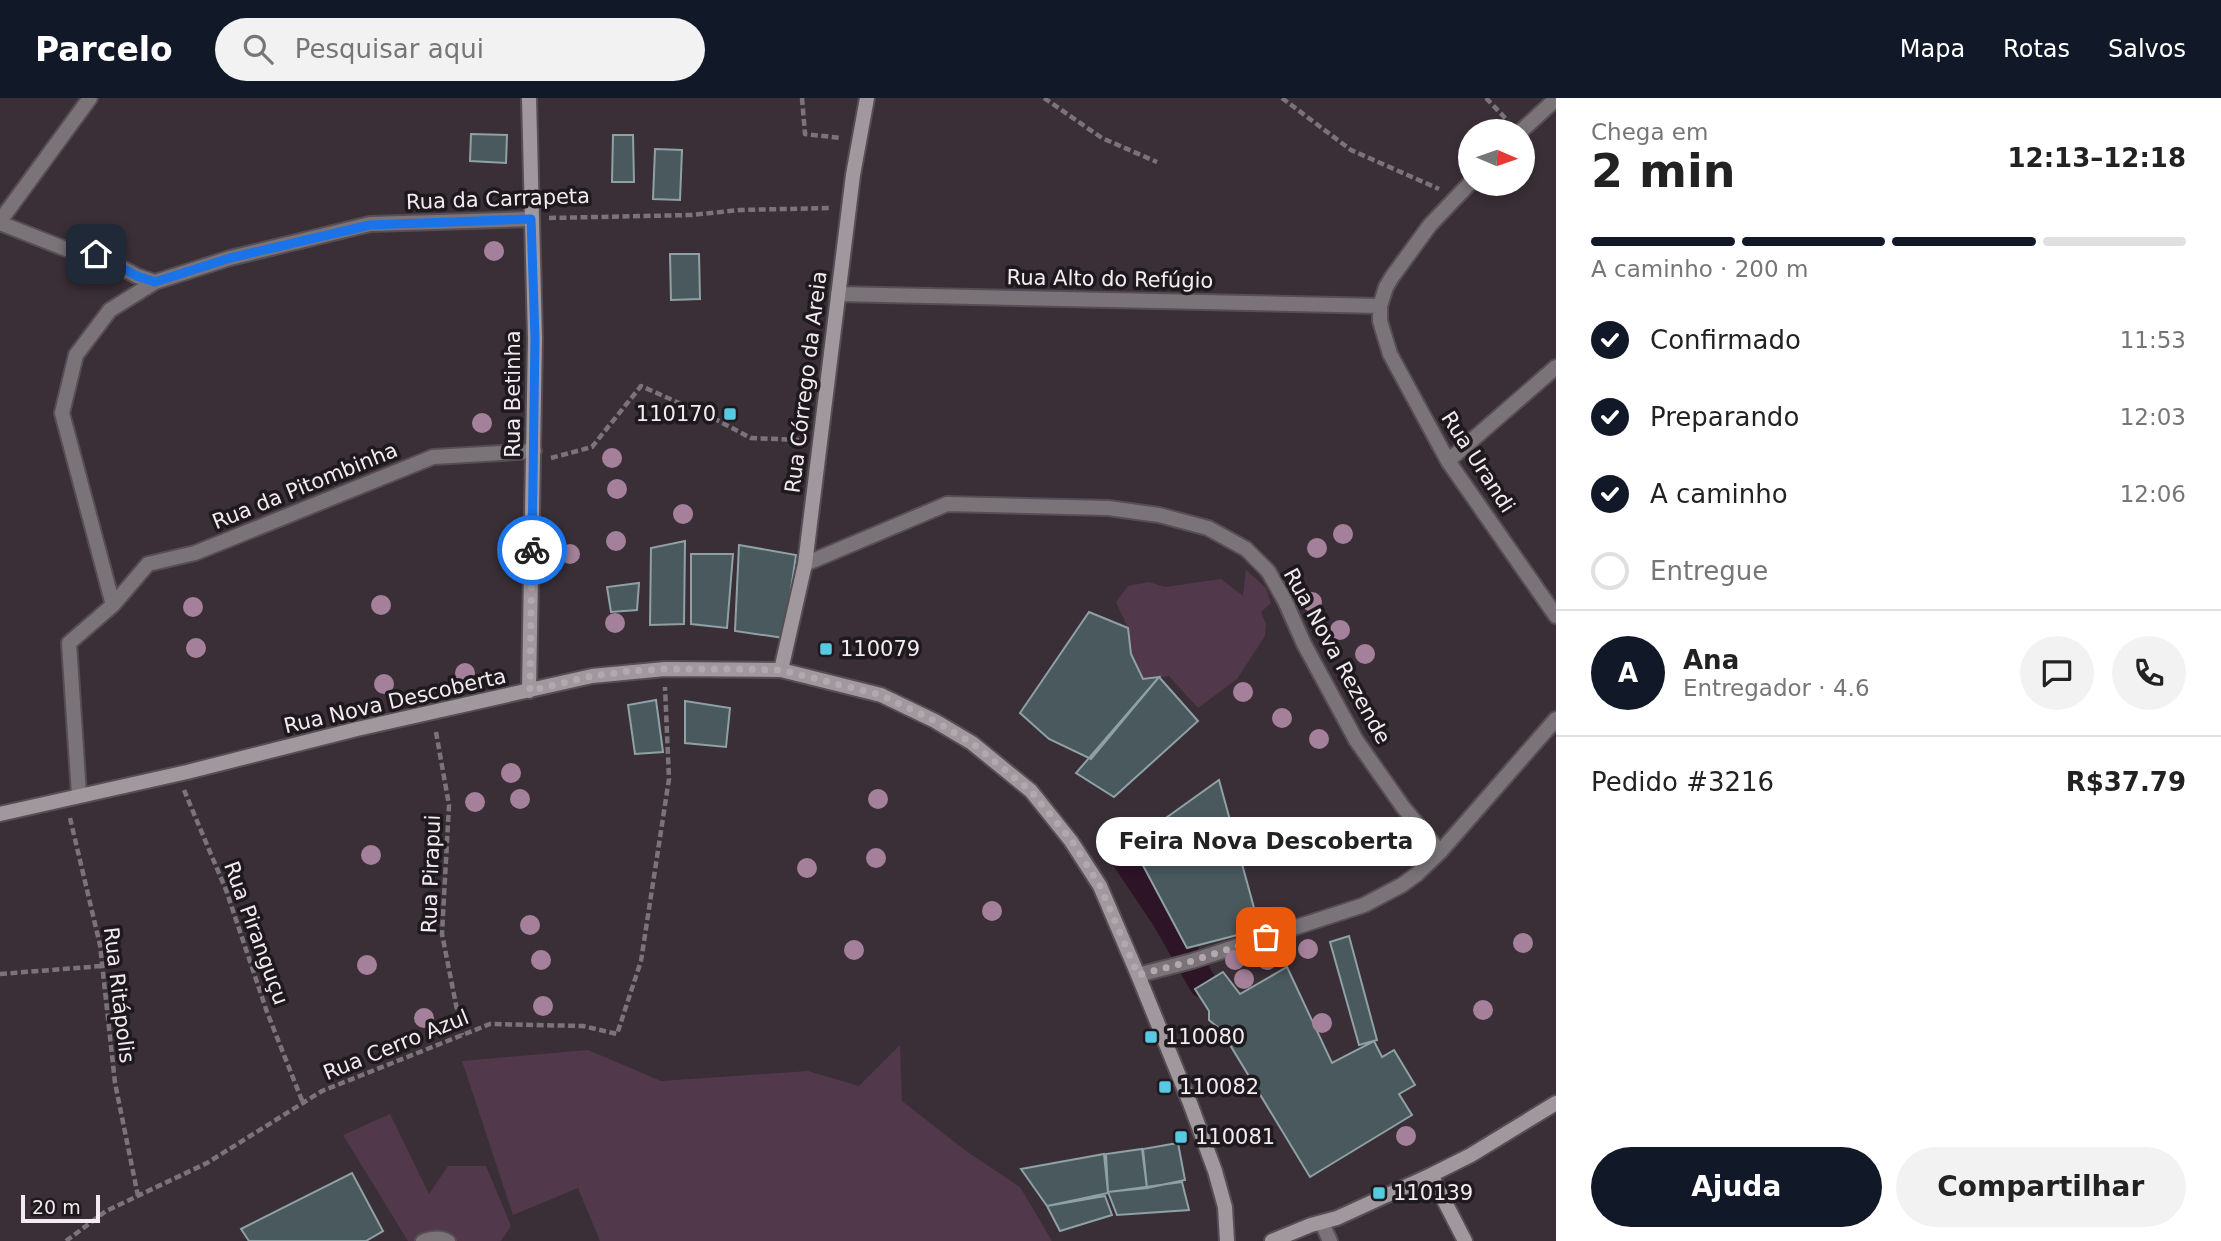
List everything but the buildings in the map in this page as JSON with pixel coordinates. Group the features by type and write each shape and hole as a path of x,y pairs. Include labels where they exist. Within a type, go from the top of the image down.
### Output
{"main road":[{"name":"Rua Betinha","path":"529,98 535,338 530,691"},
{"name":"Rua Córrego da Areia","path":"781,670 805,564 849,207 867,98"},
{"name":"Rua Nova Descoberta","path":"0,814 177,775 357,729 592,676 664,669 781,670 881,695 935,721 972,743 1031,791 1072,841 1100,886 1215,1171 1225,1207 1227,1241"},
{"path":"1272,1241 1337,1218 1431,1175 1471,1155 1556,1102"},
{"path":"1431,1175 1465,1241"}],"street":[{"path":"90,98 0,222 66,249 96,254 137,276 155,282"},
{"path":"1527,119 1556,99"},
{"path":"1380,306 1392,277 1430,225 1456,196"},
{"name":"Rua da Carrapeta","path":"155,282 230,258 370,225 531,219"},
{"path":"113,605 62,413 76,355 110,310 155,282"},
{"name":"Rua Alto do Refúgio","path":"838,294 1380,306"},
{"name":"Rua Urandi","path":"1380,306 1380,321 1390,354 1448,461 1556,616"},
{"path":"1448,461 1556,367"},
{"name":"Rua da Pitombinha","path":"72,797 69,643 113,605 148,564 195,554 433,457 533,456"},
{"name":"Rua Nova Rezende","path":"805,564 947,504 1108,508 1159,515 1208,528 1246,549 1268,571 1356,740 1403,807 1440,852"},
{"path":"1138,975 1192,961 1364,905 1402,885 1440,852 1556,719"},
{"path":"1322,1223 1330,1241"}],"lane":[{"path":"422,1241 443,1238 449,1241"}],"path":[{"path":"802,98 805,134 859,140"},
{"path":"1044,98 1102,138 1157,162"},
{"path":"1282,98 1351,150 1456,196"},
{"path":"1486,98 1508,119"},
{"name":"Rua da Carrapeta","path":"531,219 691,215 740,209 849,207"},
{"path":"533,456 592,447 641,386 751,438 820,442"},
{"name":"Rua Cerro Azul","path":"66,1241 106,1210 207,1163 322,1091 490,1024 583,1026 617,1034 641,961 668,779 664,669"},
{"name":"Rua Pirapui","path":"432,714 449,805 442,934 462,1035"},
{"name":"Rua Piranguçu","path":"177,775 226,890 267,1012 303,1103"},
{"name":"Rua Ritápolis","path":"72,797 100,945 115,1083 138,1196"},
{"path":"0,974 102,966"}],"shaded area":[{"path":"1246,570 1266,588 1271,603 1261,612 1266,624 1265,636 1237,679 1198,708 1169,676 1143,679 1131,654 1128,628 1116,602 1128,586 1149,582 1165,587 1221,579 1243,596"},
{"path":"900,1045 902,1101 966,1151 1020,1187 1052,1241 600,1241 578,1188 513,1215 462,1061 588,1050 661,1081 808,1071 859,1086"},
{"path":"390,1114 429,1194 448,1166 486,1166 511,1226 501,1241 408,1241 343,1135"}],"waterway":[{"path":"1123,855 1166,919 1203,984"}],"way so far":[{"path":"532,550 530,691 592,676 631,671 737,669 781,670 881,695 935,721 972,743 1031,791 1072,841 1100,886 1138,975 1266,937"}],"place":[{"name":"110170","path":"730,414"},
{"name":"110079","path":"826,649"},
{"name":"Feira Nova Descoberta","path":"1266,937"},
{"name":"110080","path":"1151,1037"},
{"name":"110082","path":"1165,1087"},
{"name":"110081","path":"1181,1137"},
{"name":"110139","path":"1379,1193"}],"route":[{"path":"96,254 137,276 155,282 230,258 370,225 531,219 535,338 532,550"}]}
